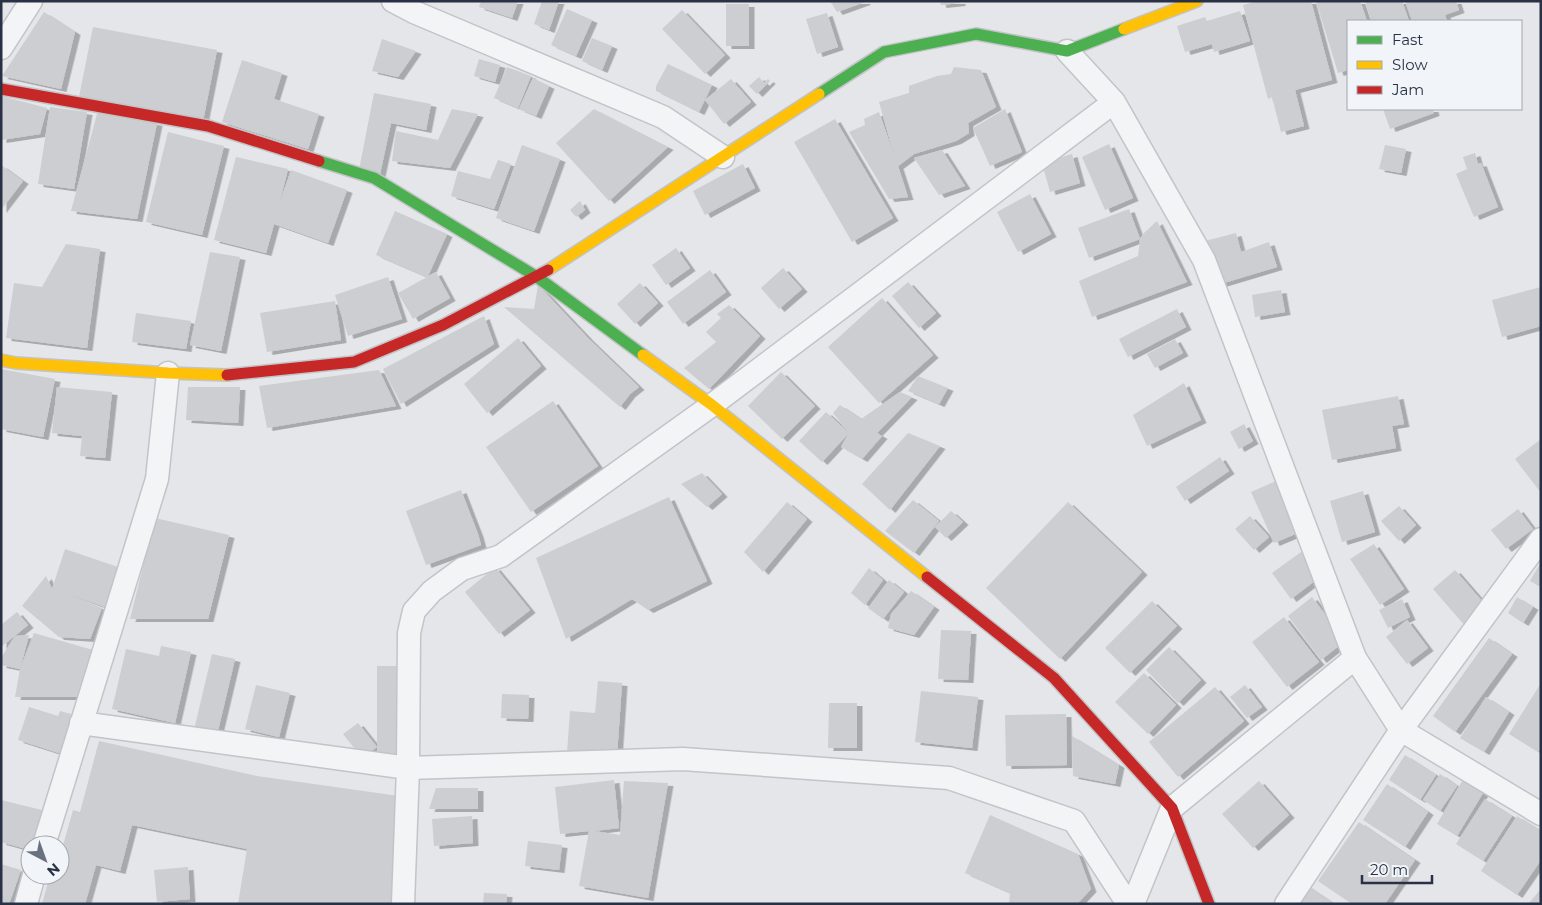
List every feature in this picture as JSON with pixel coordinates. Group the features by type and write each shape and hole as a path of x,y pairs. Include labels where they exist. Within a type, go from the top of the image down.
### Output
{"street":[{"path":"1,48 31,1"},
{"path":"393,1 414,12 663,117 723,157"},
{"path":"1,360 16,363 168,373 236,375 354,362 443,325 537,277 884,52 976,34 1067,52 1196,1"},
{"path":"1067,52 1114,102 1204,260 1355,658 1401,730 1541,814"},
{"path":"1,89 208,126 374,178 537,277 712,405 1054,678 1172,808 1209,904"},
{"path":"403,904 408,768 409,633 414,611 432,591 462,569 501,556 712,405 1114,102"},
{"path":"47,835 157,479 168,373"},
{"path":"1286,904 1401,730 1541,539"},
{"path":"1133,904 1172,808 1355,658"},
{"path":"81,723 408,768 683,759 949,778 1074,821 1128,904"},
{"path":"26,904 31,885"}],"building":[{"path":"481,1 518,1 512,18 479,7"},
{"path":"542,1 559,1 549,30 534,24"},
{"path":"830,1 865,1 865,2 837,12"},
{"path":"940,1 960,1 960,3 941,5"},
{"path":"1258,1 1311,1 1332,80 1295,90 1304,126 1281,132 1272,97 1268,99 1243,5"},
{"path":"1316,1 1360,1 1367,20 1347,20 1347,70 1338,73"},
{"path":"1365,1 1402,1 1409,20 1371,20"},
{"path":"1405,1 1456,1 1459,10 1445,15 1447,20 1412,20"},
{"path":"726,4 749,4 749,46 726,46"},
{"path":"567,9 592,20 576,56 551,45"},
{"path":"682,10 725,55 705,74 662,29"},
{"path":"1240,11 1250,41 1214,52 1212,44 1185,52 1177,26 1205,17 1207,21"},
{"path":"44,12 75,32 61,89 2,76"},
{"path":"827,13 838,47 817,54 806,19"},
{"path":"93,27 217,50 203,121 79,97"},
{"path":"592,38 612,46 602,70 582,61"},
{"path":"382,39 416,51 398,77 372,71"},
{"path":"479,59 500,65 495,82 474,76"},
{"path":"242,60 282,73 274,99 319,114 308,149 222,122"},
{"path":"668,64 712,85 699,112 656,91 656,86"},
{"path":"507,67 531,76 518,108 494,98"},
{"path":"954,67 981,70 996,107 968,123 969,133 956,141 914,154 898,166 908,197 889,199 849,132 865,125 864,119 879,112 894,155 879,102 909,93 909,86 937,76 951,74"},
{"path":"759,77 764,83 768,79 770,81 757,94 749,86"},
{"path":"533,78 549,86 536,116 519,109"},
{"path":"731,79 751,102 724,124 705,100"},
{"path":"374,93 431,104 426,130 391,123 380,174 359,170"},
{"path":"1,96 47,108 40,134 1,140"},
{"path":"50,107 87,112 74,189 38,184"},
{"path":"452,109 478,114 450,168 392,161 396,131 438,140"},
{"path":"594,109 668,147 609,201 556,143"},
{"path":"1005,109 1022,152 990,166 973,128"},
{"path":"98,110 157,123 137,219 71,211"},
{"path":"1383,110 1433,110 1434,113 1390,129"},
{"path":"835,119 893,218 852,242 794,142"},
{"path":"168,132 224,146 202,235 146,222"},
{"path":"1109,144 1133,198 1105,210 1082,157"},
{"path":"522,145 560,159 534,231 496,218"},
{"path":"1385,145 1406,149 1401,173 1379,169"},
{"path":"942,150 965,186 939,195 914,158"},
{"path":"1475,153 1478,164 1481,163 1498,207 1474,217 1456,174 1467,169 1463,157"},
{"path":"1072,154 1080,183 1050,192 1042,163"},
{"path":"236,157 288,169 279,205 291,170 347,190 328,243 274,224 266,253 214,240"},
{"path":"498,160 511,164 494,209 451,196 458,171 490,179"},
{"path":"743,164 755,188 705,215 693,191"},
{"path":"1,165 23,181 1,210"},
{"path":"1030,194 1051,234 1018,252 997,212"},
{"path":"580,201 585,210 576,217 570,210"},
{"path":"1129,209 1140,239 1089,258 1078,228"},
{"path":"395,211 447,234 428,276 436,272 450,298 413,319 398,293 427,277 376,255"},
{"path":"1157,221 1187,282 1092,317 1079,281 1138,256 1140,239"},
{"path":"1236,233 1241,252 1269,242 1277,267 1217,285 1205,241"},
{"path":"66,244 100,249 87,348 6,338 14,283 42,287"},
{"path":"676,248 690,268 666,285 652,265"},
{"path":"210,252 240,257 221,351 190,345"},
{"path":"783,268 802,289 779,309 761,288"},
{"path":"710,270 726,292 683,324 667,302"},
{"path":"388,277 402,319 348,336 335,295"},
{"path":"908,282 936,313 919,328 892,296"},
{"path":"640,283 658,303 635,324 617,304"},
{"path":"538,285 588,338 639,387 630,394 620,407 504,307 534,309"},
{"path":"1541,287 1541,326 1502,337 1492,300"},
{"path":"1281,290 1285,312 1255,317 1252,295"},
{"path":"882,298 933,355 879,403 828,347"},
{"path":"335,301 341,340 267,352 260,313"},
{"path":"729,305 760,336 709,389 684,368 716,342 706,332 721,318 717,314"},
{"path":"1177,309 1186,327 1128,357 1119,339"},
{"path":"136,313 191,321 186,349 132,342"},
{"path":"484,316 494,344 401,404 383,369"},
{"path":"518,338 541,366 487,413 464,384"},
{"path":"1175,339 1183,353 1155,368 1147,354"},
{"path":"1,369 55,379 43,437 1,429"},
{"path":"379,370 396,406 267,428 259,386"},
{"path":"781,372 815,406 782,439 748,406"},
{"path":"918,376 948,388 939,404 908,391"},
{"path":"1184,383 1201,420 1147,446 1133,415"},
{"path":"57,387 112,392 105,458 80,456 82,436 52,433"},
{"path":"188,387 240,387 238,423 186,420"},
{"path":"900,392 912,397 877,433 882,436 862,459 841,447 849,433 833,413 840,405 861,419"},
{"path":"1398,396 1404,424 1392,426 1396,448 1332,460 1322,410"},
{"path":"553,401 598,466 531,512 486,447"},
{"path":"826,412 849,433 822,462 799,441"},
{"path":"1244,424 1253,441 1239,449 1230,432"},
{"path":"908,433 940,446 890,510 862,484"},
{"path":"1541,439 1541,493 1515,459"},
{"path":"1220,457 1229,471 1185,501 1176,487"},
{"path":"702,473 722,494 707,507 681,484"},
{"path":"1276,481 1300,532 1274,543 1251,492"},
{"path":"461,490 481,545 426,565 406,511"},
{"path":"1363,491 1375,532 1342,542 1330,501"},
{"path":"669,497 707,581 648,610 632,599 566,639 536,558"},
{"path":"913,500 939,521 914,553 885,531"},
{"path":"787,502 807,519 763,572 744,552"},
{"path":"1068,502 1142,572 1060,659 986,588"},
{"path":"1399,506 1416,525 1399,541 1381,521"},
{"path":"1518,509 1533,529 1506,549 1491,530"},
{"path":"951,511 963,522 946,538 935,527"},
{"path":"1250,516 1269,537 1254,550 1235,529"},
{"path":"155,518 229,535 208,619 130,619"},
{"path":"1374,544 1404,589 1380,605 1350,559"},
{"path":"65,549 118,567 105,607 68,594 102,608 90,639 59,637 22,606 46,576 52,589"},
{"path":"1301,552 1320,577 1291,599 1272,573"},
{"path":"1541,562 1541,587 1530,581"},
{"path":"495,567 530,610 499,634 465,592"},
{"path":"869,568 883,580 865,605 851,593"},
{"path":"1455,570 1488,608 1466,627 1433,589"},
{"path":"889,580 904,592 883,619 868,608"},
{"path":"911,591 934,607 914,635 888,628 891,614"},
{"path":"1312,597 1345,641 1321,660 1288,616"},
{"path":"1517,597 1533,607 1523,623 1508,613"},
{"path":"1402,599 1410,617 1388,628 1379,610"},
{"path":"1152,601 1177,626 1130,673 1105,648"},
{"path":"17,612 28,625 1,647 1,625"},
{"path":"1284,617 1319,662 1287,687 1252,642"},
{"path":"1407,620 1428,648 1407,664 1386,637"},
{"path":"941,630 971,631 968,680 938,679"},
{"path":"34,633 93,650 80,697 15,697 20,669"},
{"path":"29,635 20,669 1,665 1,658 15,636"},
{"path":"1489,638 1512,654 1455,732 1433,716"},
{"path":"161,646 191,652 175,723 112,709 126,649 159,656"},
{"path":"1169,647 1201,680 1178,703 1146,670"},
{"path":"212,654 235,659 216,739 193,734"},
{"path":"377,666 401,666 400,760 377,760"},
{"path":"1144,673 1176,705 1148,734 1115,702"},
{"path":"598,681 622,683 617,756 567,753 570,711 595,713"},
{"path":"1541,683 1541,748 1538,752 1509,734"},
{"path":"256,685 290,693 279,737 245,729"},
{"path":"1245,685 1262,707 1247,718 1230,697"},
{"path":"1215,687 1244,721 1178,777 1149,742"},
{"path":"921,691 978,697 972,748 915,742"},
{"path":"502,694 529,695 528,719 501,718"},
{"path":"1486,697 1509,712 1484,752 1460,738"},
{"path":"829,703 857,703 857,748 828,748"},
{"path":"29,707 58,716 60,711 78,716 65,755 18,740"},
{"path":"1066,714 1067,765 1006,766 1005,715"},
{"path":"358,723 377,747 362,758 343,734"},
{"path":"1072,736 1119,765 1115,784 1073,776"},
{"path":"99,741 257,776 406,797 394,904 238,904 247,849 132,825 120,871 96,865 85,904 42,904 47,885 70,885 70,835 66,835 73,810 80,812"},
{"path":"1405,755 1436,775 1420,800 1389,780"},
{"path":"1440,774 1457,786 1440,811 1423,800"},
{"path":"1465,776 1486,788 1457,836 1437,824"},
{"path":"614,780 619,828 594,831 620,835 624,781 668,783 648,898 579,886 589,831 560,834 555,787"},
{"path":"1259,781 1289,815 1253,848 1222,814"},
{"path":"1387,784 1428,812 1405,847 1363,820"},
{"path":"436,788 478,788 478,809 429,809"},
{"path":"1485,799 1512,816 1483,861 1456,844"},
{"path":"1,800 42,810 36,835 20,835 20,847 1,842"},
{"path":"990,815 1078,854 1091,889 1077,904 1009,904 1010,893 965,873"},
{"path":"472,816 473,843 434,846 432,819"},
{"path":"1517,816 1541,831 1541,860 1517,895 1481,871"},
{"path":"1359,822 1415,860 1385,904 1352,904 1318,881"},
{"path":"528,841 562,845 559,870 525,866"},
{"path":"1,864 20,870 20,873 9,904 1,904"},
{"path":"188,867 190,899 157,902 154,870"},
{"path":"1306,885 1334,904 1294,904"},
{"path":"1541,889 1541,904 1528,904"},
{"path":"484,893 507,894 506,904 483,904"}],"traffic: fast":[{"path":"819,94 884,52 976,34 1067,51 1124,29"},
{"path":"319,161 374,178 537,277 643,355"}],"traffic: slow":[{"path":"1124,29 1197,1"},
{"path":"548,270 819,94"},
{"path":"643,355 712,405 927,577"},
{"path":"1,360 16,363 227,375"}],"traffic: jam":[{"path":"1,89 208,126 319,161"},
{"path":"227,375 354,362 443,325 548,270"},
{"path":"927,577 1054,678 1172,808 1209,904"}]}
